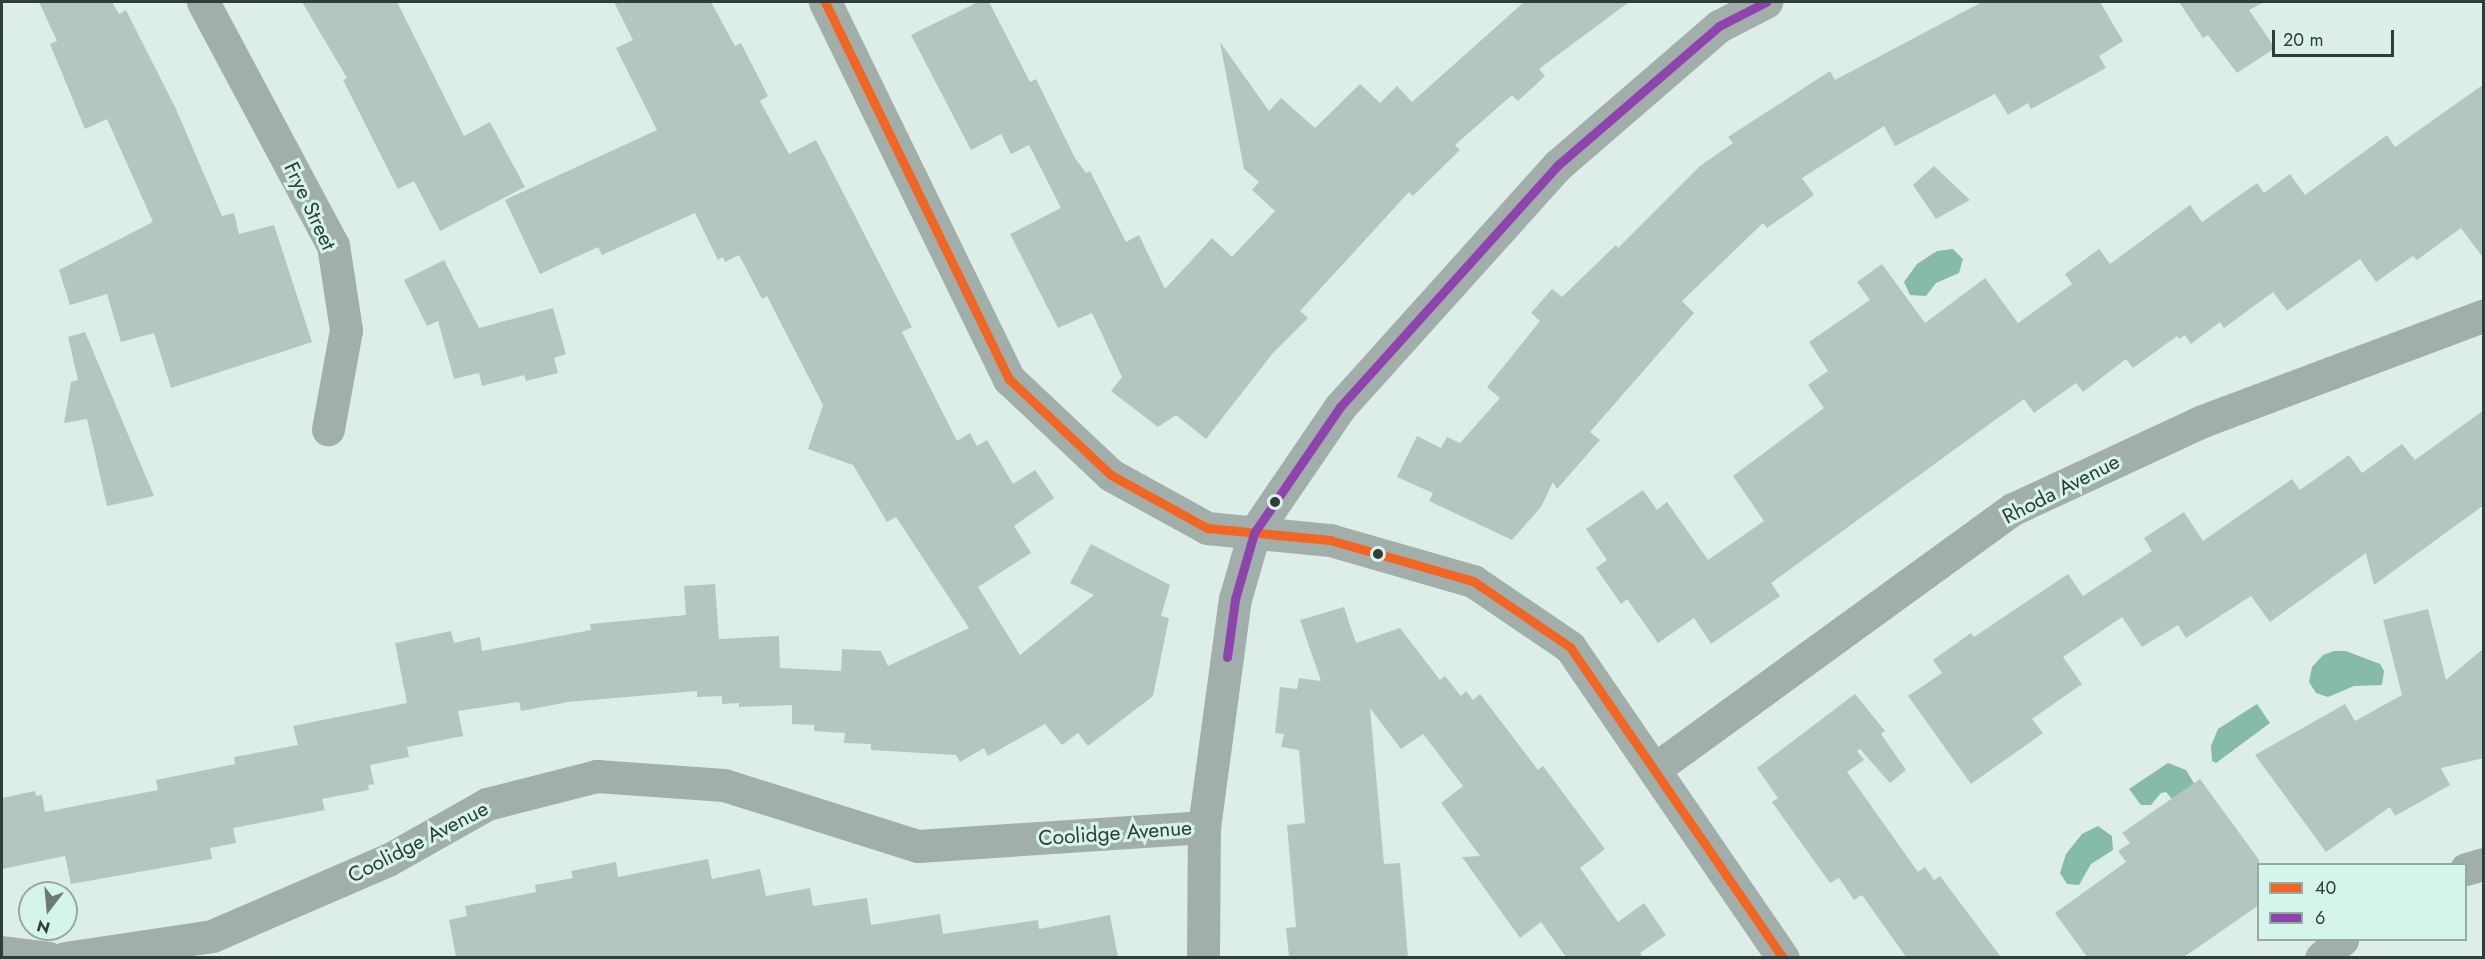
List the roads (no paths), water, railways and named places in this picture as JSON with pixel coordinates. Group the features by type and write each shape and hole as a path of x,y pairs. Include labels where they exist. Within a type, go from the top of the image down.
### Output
{"street":[{"name":"Frye Street","path":"203,2 333,245 346,330 328,429"},
{"path":"825,2 1009,379 1111,475 1207,528 1330,540 1473,581 1570,647 1656,768 1783,957"},
{"name":"Coolidge Avenue","path":"65,957 212,936 388,860 487,804 597,776 724,785 918,846 1204,827 1235,599 1254,533 1340,407 1558,165 1719,26 1766,2"},
{"name":"Rhoda Avenue","path":"1656,768 2013,509 2200,422 2484,315"},
{"path":"1203,957 1204,827"},
{"path":"2467,869 2484,864"},
{"path":"2321,957 2340,941"},
{"path":"2,952 49,957"}]}
